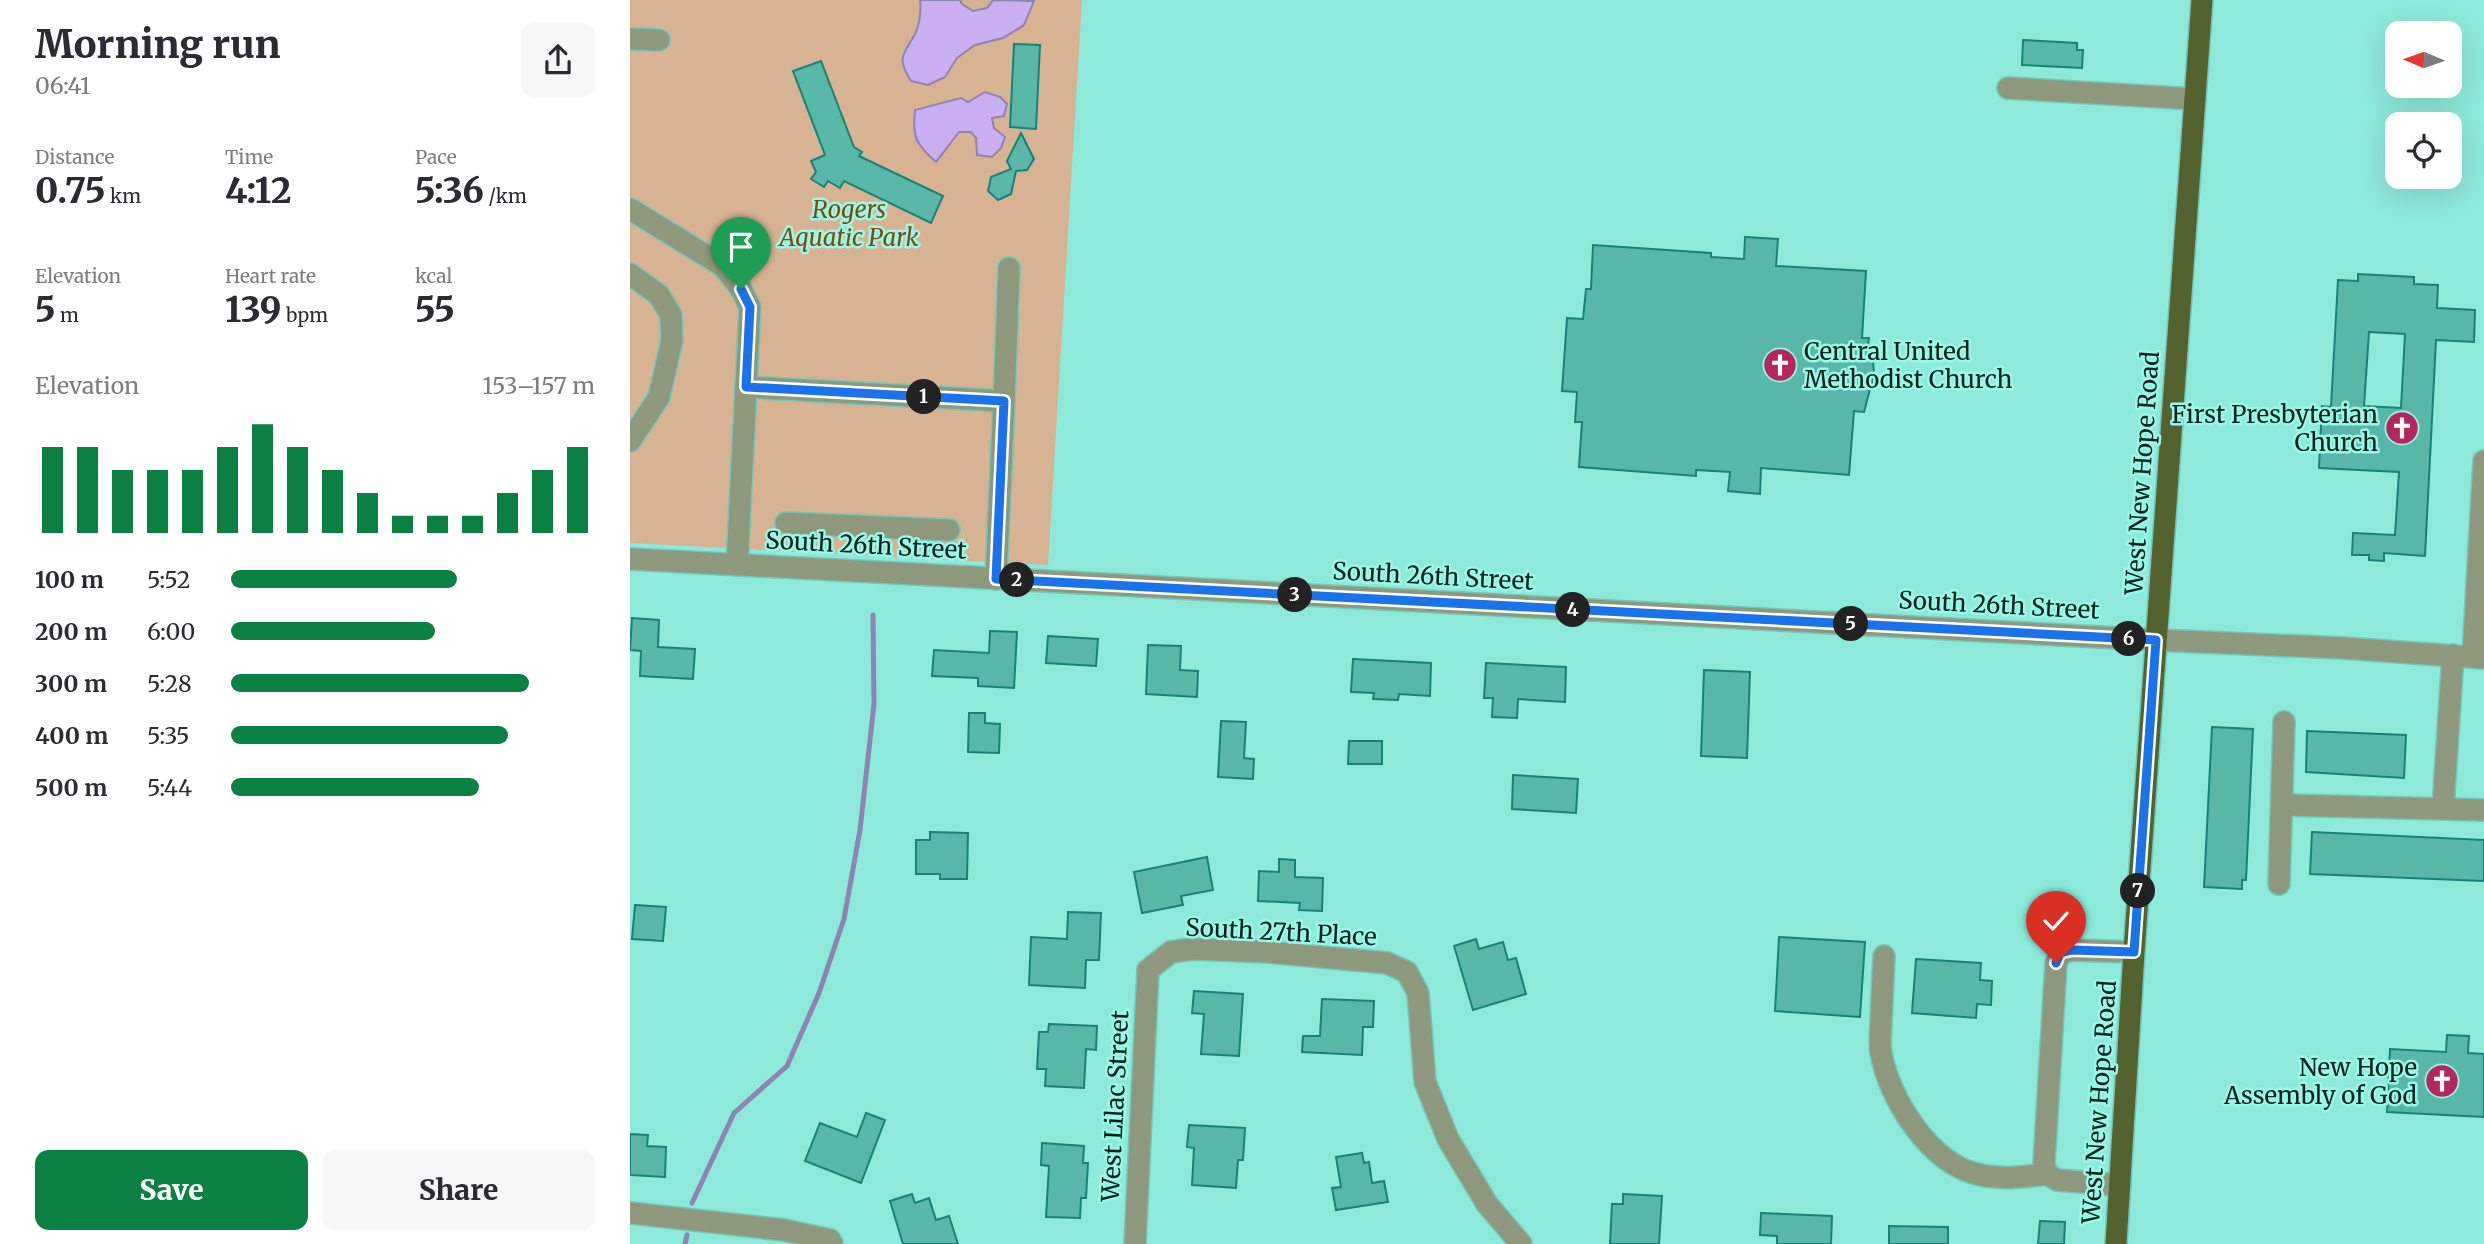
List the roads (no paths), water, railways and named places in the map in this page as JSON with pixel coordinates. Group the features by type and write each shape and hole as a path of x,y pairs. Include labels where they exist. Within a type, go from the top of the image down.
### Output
{"main road":[{"name":"West New Hope Road","path":"2116,1244 2134,952 2202,0"}],"street":[{"path":"630,39 659,40"},
{"path":"2008,88 2195,99"},
{"path":"630,209 723,266 741,289 750,307 737,565"},
{"path":"996,579 1009,268"},
{"path":"630,274 659,295 671,315 672,340 659,397 630,441"},
{"path":"746,387 1004,401"},
{"path":"2443,807 2470,657 2481,565 2484,461"},
{"path":"786,523 948,530"},
{"name":"South 26th Street","path":"630,559 2343,648 2470,657"},
{"path":"2279,884 2284,722"},
{"path":"2282,805 2484,810"},
{"name":"South 27th Place","path":"1149,970 1171,952 1194,949 1387,963 1407,972 1418,993 1425,1082 1448,1139 1487,1204 1521,1244"},
{"path":"2047,1174 2044,1164 2056,963 2060,953 2072,950 2134,952"},
{"path":"1884,956 1880,1051 1886,1075 1909,1120 1934,1150 1956,1167 1978,1174 2011,1179 2047,1174 2057,1180 2120,1185"},
{"name":"West Lilac Street","path":"1135,1244 1149,970"},
{"path":"630,1213 784,1230 830,1240 832,1244"}],"waterway":[{"path":"692,1203 734,1113 787,1066 819,993 844,919 860,830 874,704 873,615"},
{"path":"685,1244 687,1235"}],"place":[{"name":"Central United Methodist Church","path":"1780,365"},
{"name":"First Presbyterian Church","path":"2402,428"},
{"name":"New Hope Assembly of God","path":"2442,1081"}],"park label":[{"name":"Rogers Aquatic Park","path":"849,223"}]}
